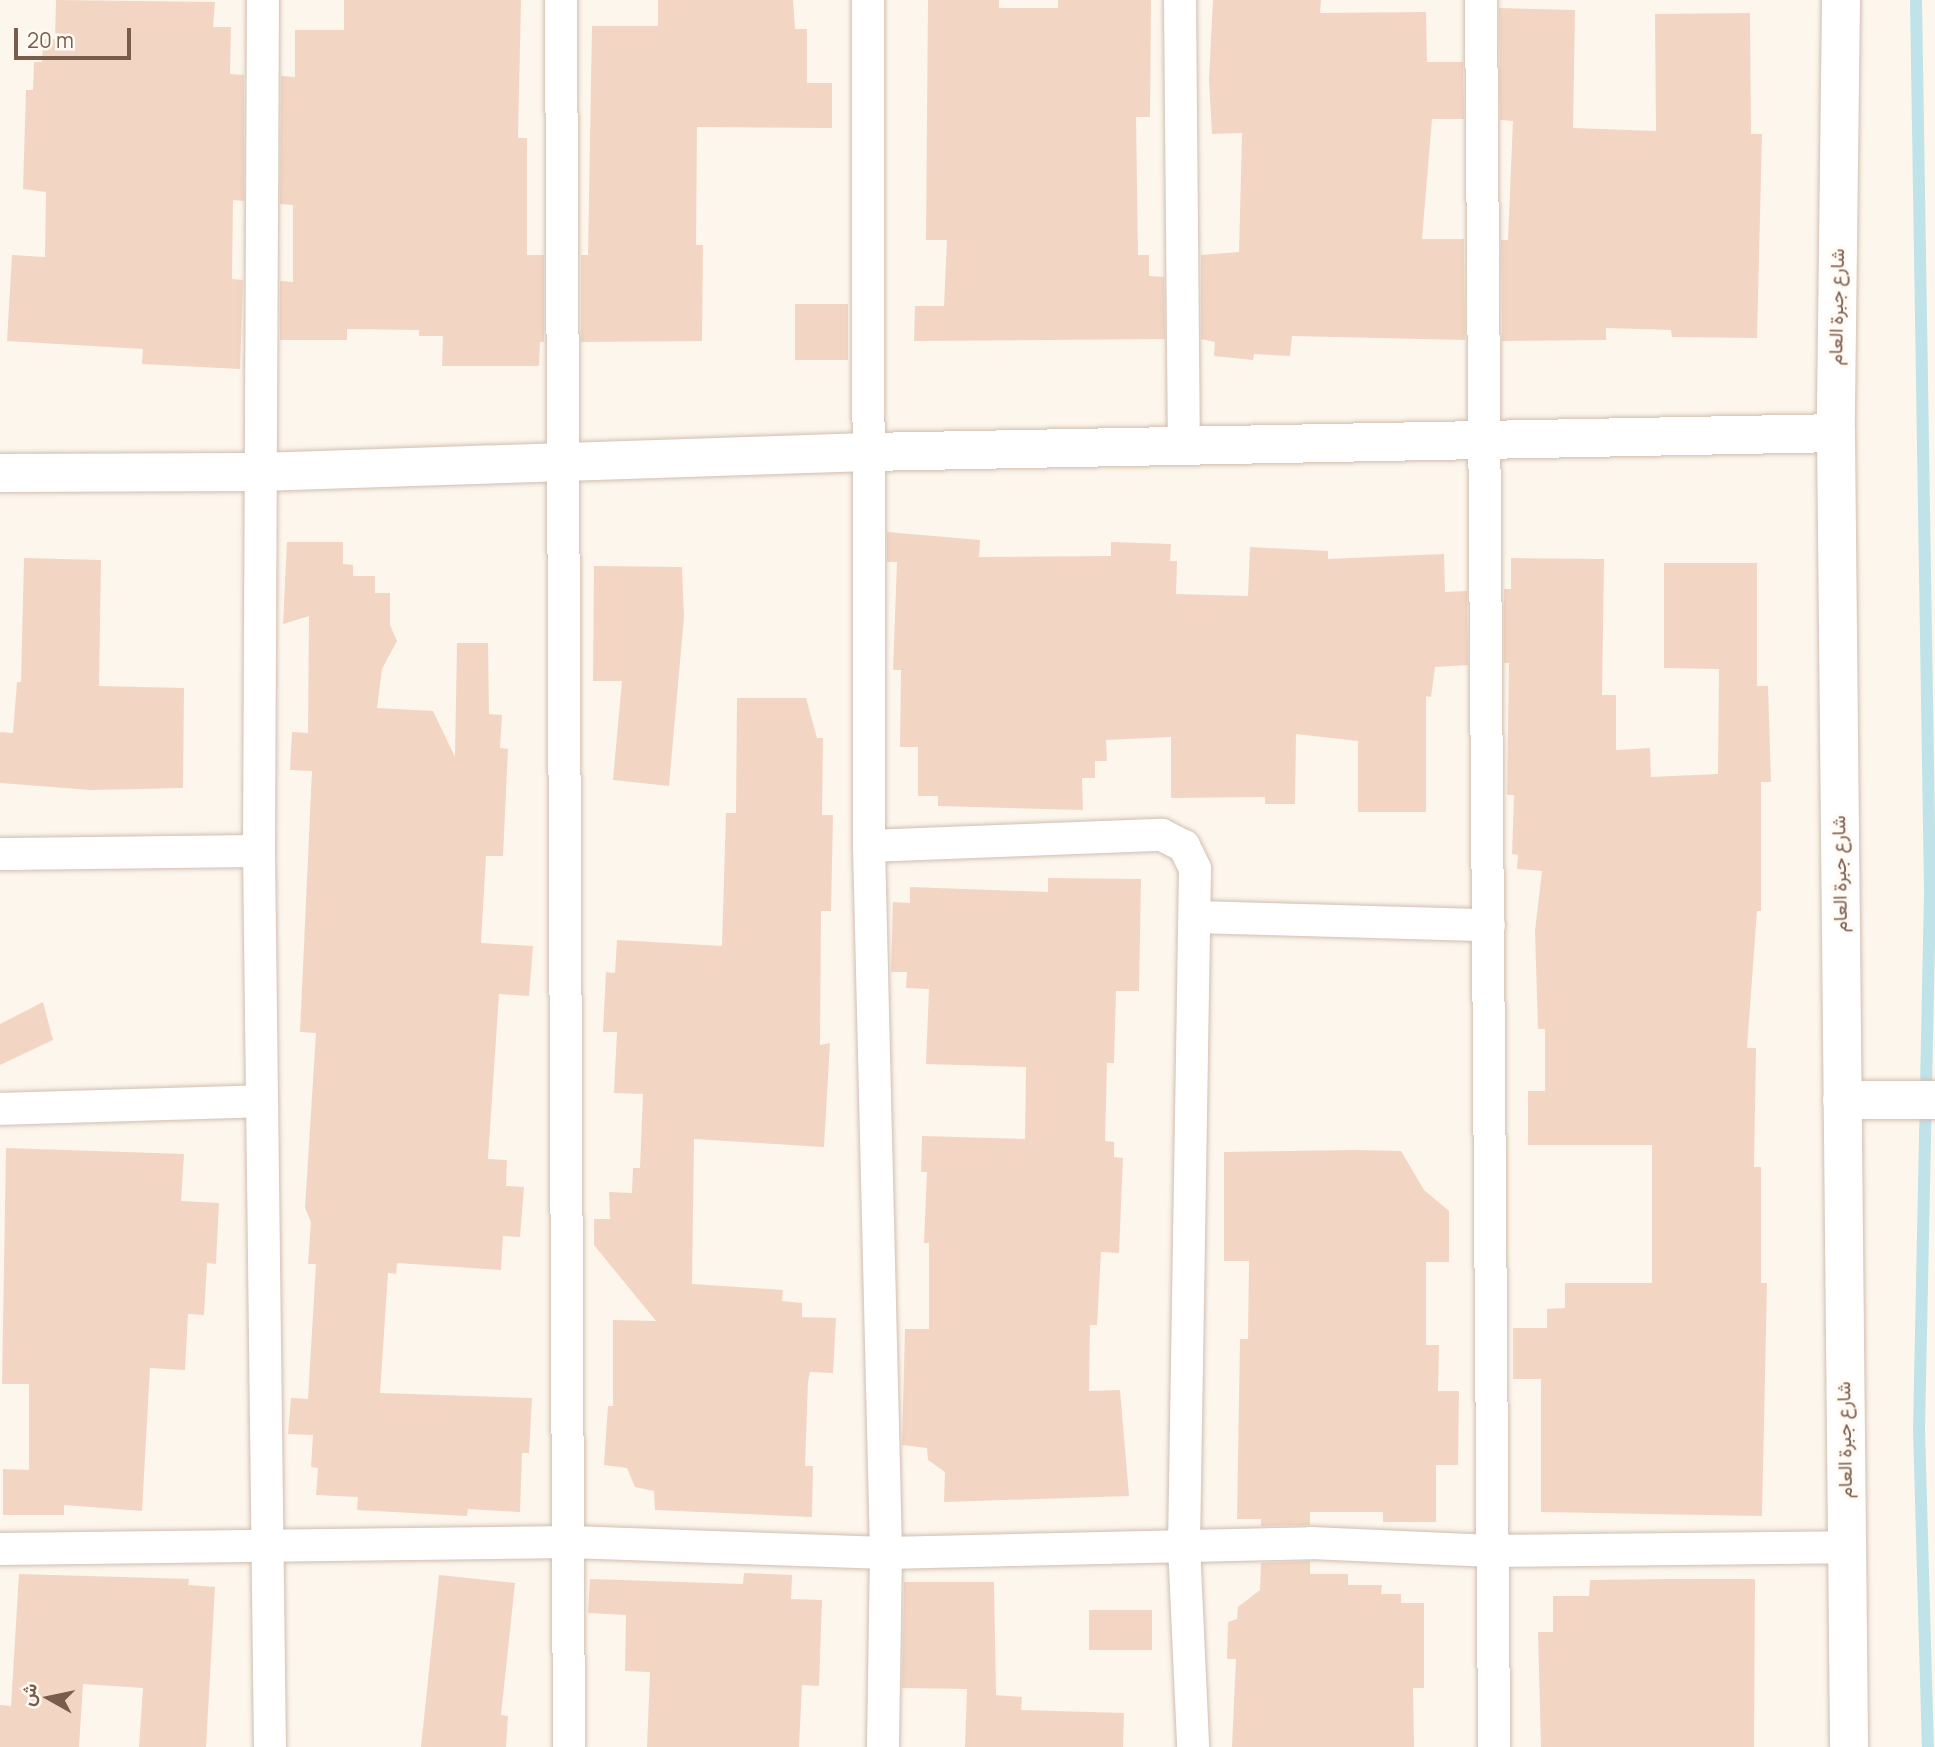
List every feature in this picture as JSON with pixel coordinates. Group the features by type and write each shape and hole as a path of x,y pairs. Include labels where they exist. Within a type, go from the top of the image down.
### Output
{"street":[{"path":"264,0 259,851 270,1747"},
{"path":"561,0 569,1747"},
{"path":"868,0 869,846 886,1553 883,1747"},
{"path":"1180,0 1184,449"},
{"path":"1481,0 1494,1747"},
{"name":"شارع جبرة العام","path":"1841,0 1836,433 1849,1747"},
{"path":"0,473 261,472 868,452 1184,449 1836,433"},
{"path":"869,846 1162,835 1184,846 1195,869 1184,1545 1194,1747"},
{"path":"0,854 259,851"},
{"path":"1195,917 1489,925"},
{"path":"1842,1100 1935,1100"},
{"path":"0,1109 262,1101"},
{"path":"0,1549 269,1543 570,1542 886,1553 1311,1543 1492,1551 1846,1547"}],"building":[{"path":"56,0 215,2 213,27 231,27 230,74 244,75 244,201 233,200 232,279 243,280 240,369 142,364 143,349 7,341 12,255 45,257 46,192 23,189 26,90 33,90 34,62 42,62 43,39 55,39"},
{"path":"344,0 521,0 518,138 527,138 527,255 544,255 544,342 540,342 539,366 442,366 443,336 419,336 419,330 347,329 347,340 280,340 280,281 293,282 293,205 280,204 281,76 295,77 295,30 344,30"},
{"path":"658,0 793,0 795,29 807,29 807,83 832,83 832,128 697,127 696,245 703,245 702,341 581,342 581,255 588,255 592,26 658,26"},
{"path":"928,0 999,0 999,8 1058,8 1058,0 1151,0 1150,117 1136,117 1138,255 1149,255 1149,276 1164,277 1165,339 914,341 915,306 944,306 947,240 926,240"},
{"path":"1213,0 1321,0 1320,13 1426,12 1427,62 1463,62 1464,119 1432,119 1422,239 1464,239 1465,340 1292,336 1290,356 1254,354 1253,360 1214,356 1215,342 1201,339 1201,255 1239,252 1242,133 1212,134 1209,79"},
{"path":"1499,8 1575,10 1573,128 1656,131 1655,14 1750,13 1751,134 1762,134 1757,338 1672,337 1671,330 1606,328 1606,340 1502,341 1501,240 1508,240 1513,121 1500,120"},
{"path":"795,304 848,304 848,360 795,360"},
{"path":"887,532 980,540 979,557 1111,556 1111,542 1171,544 1170,561 1177,561 1176,594 1248,596 1250,547 1328,551 1328,559 1444,554 1445,592 1467,591 1468,665 1435,667 1431,697 1426,696 1426,812 1358,812 1358,741 1296,734 1295,804 1265,804 1265,797 1171,798 1171,737 1106,740 1107,761 1095,761 1095,778 1082,778 1083,810 938,806 938,796 918,796 918,747 900,747 901,670 893,670 897,562 887,562"},
{"path":"287,542 343,542 343,564 353,565 353,576 375,576 375,593 390,593 390,625 397,641 382,669 377,708 433,711 455,757 457,643 488,643 489,714 502,715 500,748 508,749 503,856 486,856 481,943 533,946 529,996 499,994 488,1159 507,1160 506,1186 524,1187 520,1237 503,1236 501,1270 397,1263 396,1274 388,1273 380,1393 532,1398 529,1453 522,1453 520,1512 468,1509 467,1516 357,1510 358,1497 316,1495 318,1468 311,1467 313,1435 288,1434 291,1398 308,1399 316,1264 308,1264 311,1222 305,1208 316,1033 300,1032 312,771 290,770 292,732 308,733 309,616 283,624"},
{"path":"24,558 101,560 99,686 184,688 183,788 91,790 0,783 0,732 13,733 17,682 21,682"},
{"path":"1511,558 1604,559 1602,695 1616,695 1616,750 1650,748 1651,777 1718,774 1719,669 1664,668 1664,563 1757,563 1757,686 1768,686 1771,782 1761,782 1761,911 1757,911 1747,1048 1756,1048 1754,1167 1761,1167 1761,1283 1767,1283 1762,1516 1541,1512 1541,1379 1513,1379 1513,1328 1547,1328 1547,1309 1565,1308 1565,1283 1652,1283 1652,1145 1528,1145 1528,1091 1545,1091 1545,1029 1538,1029 1535,931 1542,871 1517,869 1518,855 1512,854 1514,795 1507,795 1509,663 1504,663 1504,589 1511,589"},
{"path":"594,566 682,567 684,617 669,786 613,780 622,681 593,681"},
{"path":"737,698 806,698 817,738 823,738 822,815 833,815 831,911 821,911 820,1045 830,1043 824,1147 694,1139 692,1284 783,1290 782,1301 802,1303 802,1317 836,1318 833,1373 810,1372 808,1382 805,1466 813,1466 812,1517 655,1510 654,1491 635,1487 627,1468 604,1465 608,1406 613,1406 613,1320 656,1321 594,1245 594,1219 610,1219 609,1192 632,1193 633,1168 640,1168 643,1094 614,1093 617,1032 603,1032 606,972 615,973 617,940 722,946 726,813 736,813"},
{"path":"1048,878 1141,879 1139,991 1116,991 1114,1063 1107,1063 1105,1141 1114,1142 1114,1157 1123,1158 1119,1253 1101,1252 1097,1325 1090,1325 1089,1391 1120,1390 1129,1496 944,1502 945,1472 928,1460 927,1448 902,1445 905,1329 929,1329 929,1243 924,1243 927,1172 921,1172 922,1136 1025,1139 1026,1067 926,1064 929,989 906,988 907,972 891,972 893,902 910,903 910,887 1048,892"},
{"path":"43,1002 53,1040 0,1065 0,1024"},
{"path":"6,1148 184,1154 181,1201 219,1203 216,1264 207,1263 204,1315 188,1314 185,1370 150,1368 142,1511 64,1505 64,1515 3,1515 3,1469 29,1470 29,1384 2,1384"},
{"path":"1401,1151 1424,1190 1449,1211 1449,1262 1426,1262 1426,1345 1439,1345 1438,1391 1459,1391 1458,1465 1436,1465 1436,1522 1383,1522 1383,1512 1310,1512 1310,1525 1261,1526 1261,1519 1237,1519 1240,1339 1248,1339 1249,1261 1224,1261 1224,1152"},
{"path":"1310,1561 1310,1574 1348,1574 1348,1585 1382,1585 1381,1594 1401,1594 1401,1603 1424,1603 1424,1688 1413,1688 1414,1747 1232,1747 1236,1659 1227,1659 1228,1622 1237,1619 1238,1607 1260,1590 1261,1563"},
{"path":"744,1573 792,1575 791,1599 822,1600 819,1686 802,1685 799,1747 647,1747 650,1672 625,1671 626,1615 588,1613 590,1579 743,1584"},
{"path":"19,1574 189,1579 188,1585 215,1587 206,1747 139,1747 143,1688 83,1684 79,1747 0,1747 0,1705 11,1706"},
{"path":"439,1575 515,1583 501,1715 508,1716 506,1747 421,1747"},
{"path":"1755,1579 1754,1747 1541,1747 1538,1632 1553,1632 1553,1596 1589,1596 1590,1580"},
{"path":"904,1582 994,1582 996,1695 1022,1697 1021,1710 1124,1713 1123,1747 965,1747 967,1689 902,1688"},
{"path":"1089,1610 1152,1610 1152,1650 1089,1650"}],"waterway":[{"path":"1916,0 1930,892 1919,1429 1928,1747"}]}
